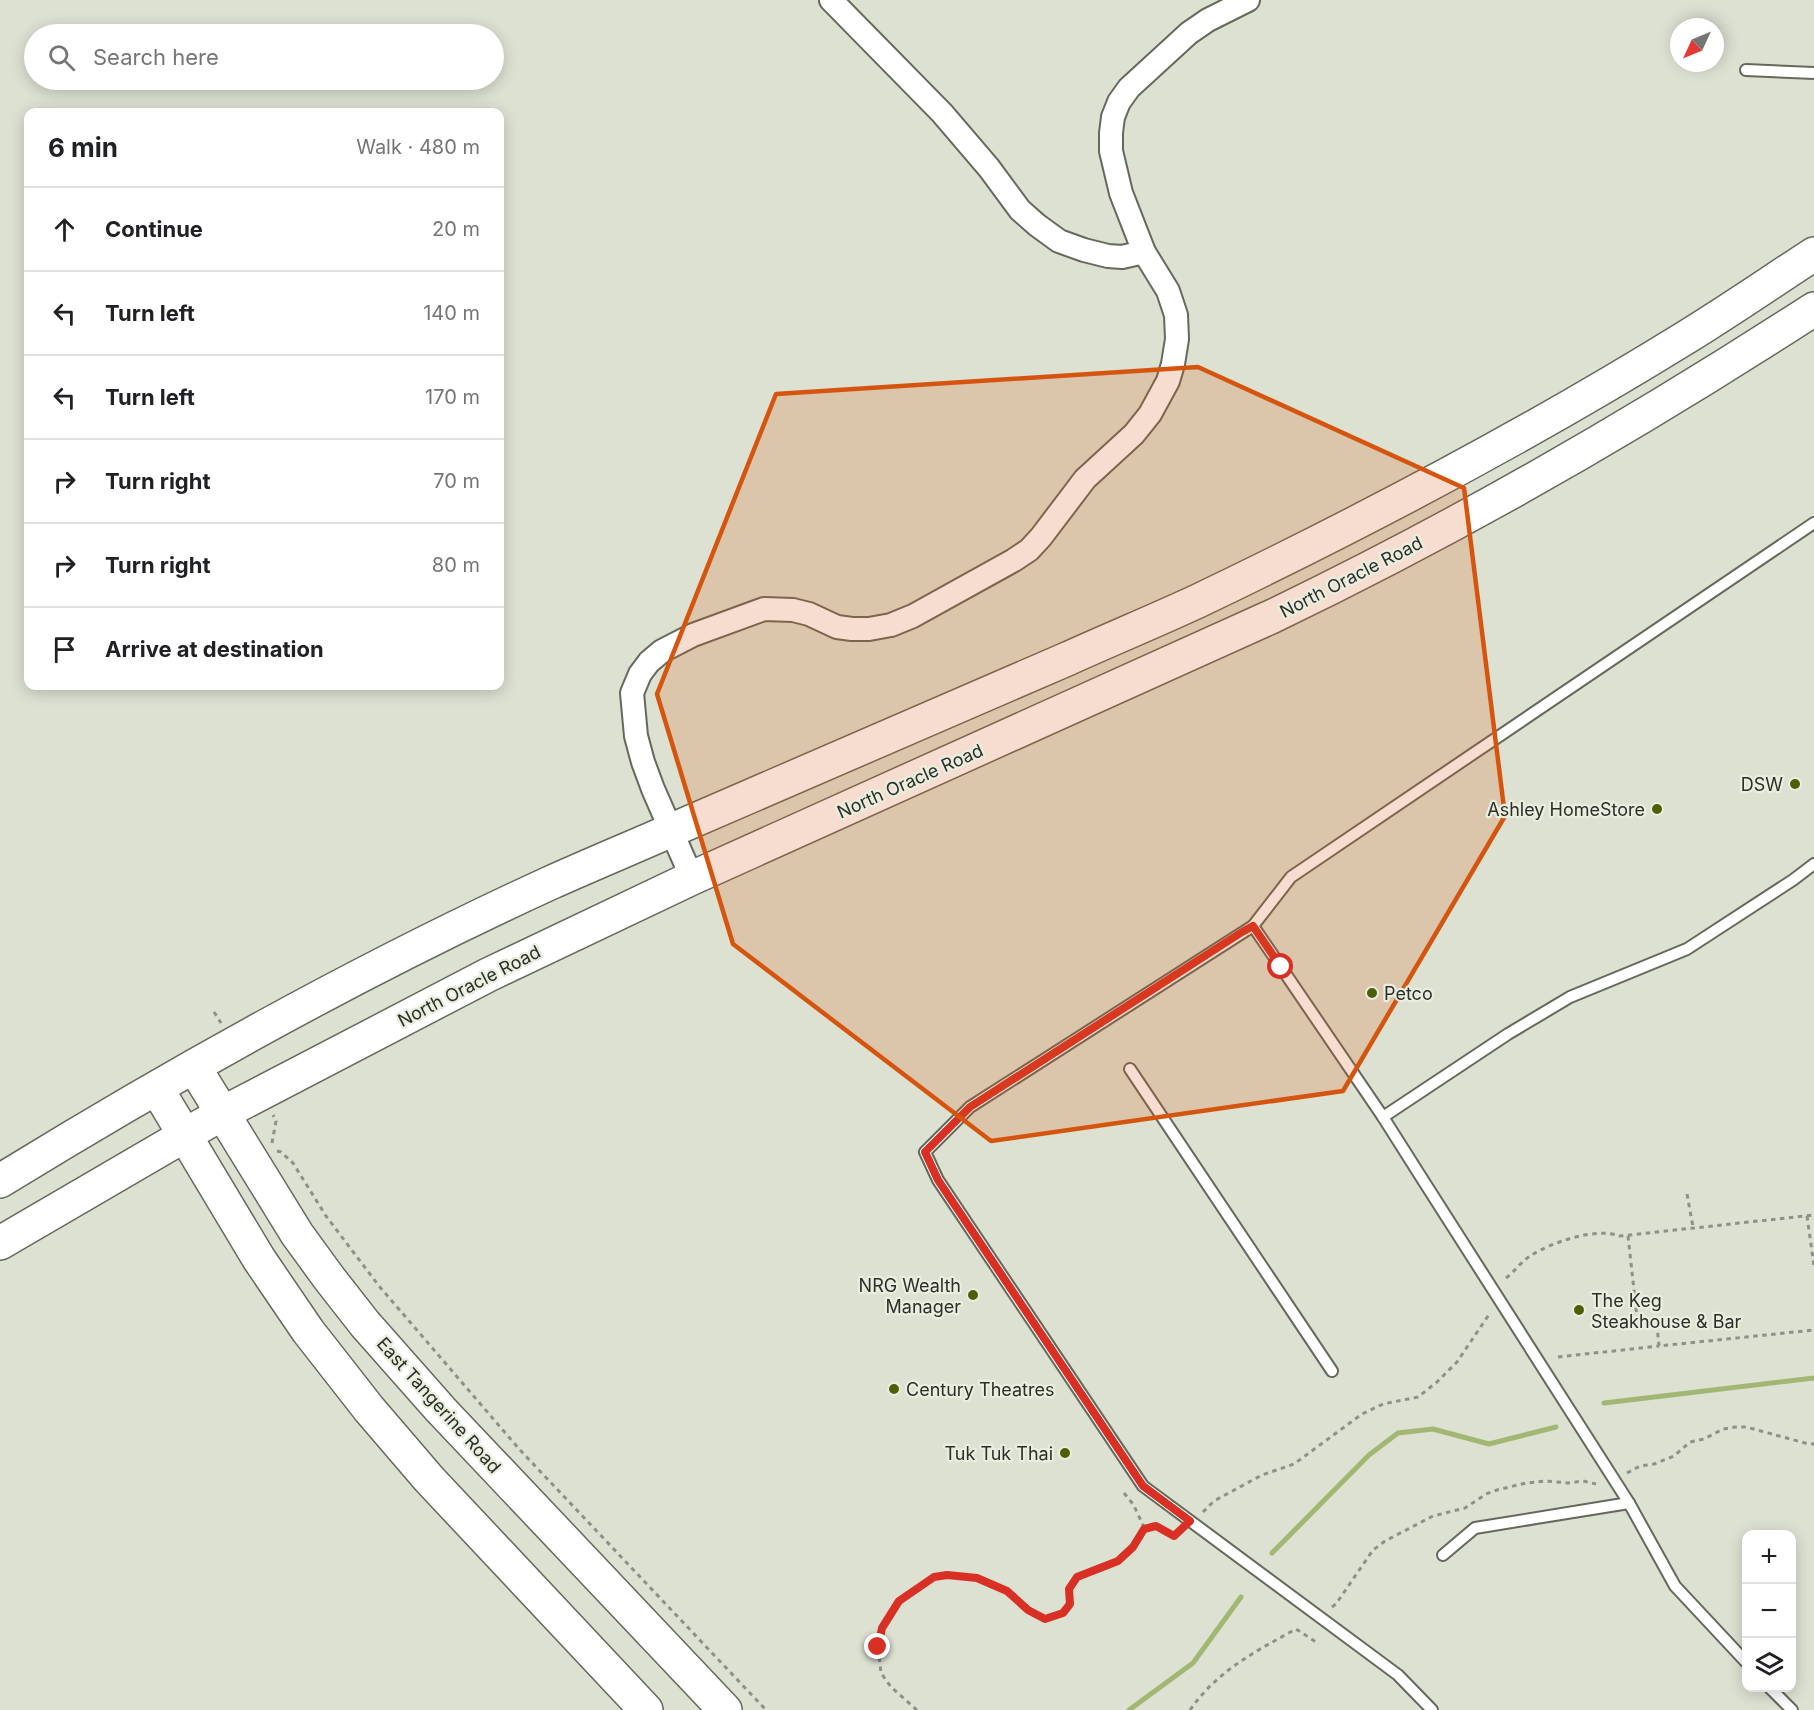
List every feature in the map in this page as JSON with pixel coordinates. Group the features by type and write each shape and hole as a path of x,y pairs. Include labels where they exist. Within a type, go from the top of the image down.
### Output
{"main road":[{"path":"0,1181 240,1039 401,955 552,882 1182,608 1315,544 1496,448 1595,392 1686,338 1814,254"},
{"name":"North Oracle Road","path":"0,1243 184,1134 488,975 692,878 1273,616 1339,584 1531,482 1640,418 1814,309"},
{"name":"East Tangerine Road","path":"194,1067 297,1234 365,1324 441,1410 725,1710"},
{"path":"157,1089 259,1258 308,1331 369,1409 444,1495 646,1710"}],"street":[{"path":"831,0 942,113 989,168 1020,210 1036,225 1059,241 1107,256 1122,257 1143,252"},
{"path":"692,878 650,780 636,736 632,693 640,674 662,651 693,636 764,609 793,610 809,614 837,627 852,630 891,625 913,616 1029,550 1085,479 1134,434 1150,414 1168,381 1177,339 1176,315 1168,291 1143,252 1121,193 1111,151 1113,117 1119,102 1129,88 1189,33 1208,20 1248,0"}],"lane":[{"path":"1746,70 1814,73"},
{"path":"1432,1710 1398,1675 1143,1486 938,1180 925,1152 970,1107 1253,926 1291,877 1814,523"},
{"path":"1383,1117 1508,1034 1570,997 1687,949 1814,864"},
{"path":"1253,926 1383,1117 1629,1503 1675,1586 1742,1658"},
{"path":"1130,1069 1332,1371"},
{"path":"1443,1555 1475,1528 1629,1503"},
{"path":"1774,1692 1792,1710"}],"path":[{"path":"274,1118 276,1121 271,1140 275,1150 281,1152 293,1163 326,1216 379,1286 520,1450 766,1710"},
{"path":"1687,1194 1693,1227"},
{"path":"1506,1278 1522,1262 1548,1246 1580,1237 1609,1233 1620,1236 1814,1215"},
{"path":"1807,1216 1814,1266"},
{"path":"1628,1235 1638,1326 1653,1324 1657,1326 1659,1346"},
{"path":"917,1710 891,1687 881,1673 878,1647 882,1628 899,1601 934,1577 947,1575 977,1578 1007,1591 1028,1610 1045,1619 1063,1613 1070,1604 1069,1589 1077,1577 1118,1561 1133,1547 1144,1529 1156,1526 1174,1536 1190,1521 1193,1511 1199,1515 1214,1501 1262,1475 1294,1464 1362,1414 1383,1404 1418,1397 1457,1362 1492,1311"},
{"path":"1558,1357 1814,1330"},
{"path":"1628,1473 1640,1466 1654,1464 1674,1456 1690,1442 1735,1427 1746,1427 1814,1444"},
{"path":"1328,1610 1336,1604 1373,1550 1385,1541 1433,1516 1465,1508 1480,1497 1497,1490 1526,1483 1546,1481 1596,1484"},
{"path":"1124,1493 1133,1504 1144,1529"},
{"path":"1190,1710 1213,1682 1237,1663 1296,1629 1319,1644"}],"highlighted area":[{"path":"1198,367 1464,488 1505,816 1343,1091 991,1141 733,944 657,694 776,394"}],"waterway":[{"path":"1604,1403 1814,1378"},
{"path":"1272,1553 1369,1455 1398,1433 1433,1429 1489,1444 1556,1427"},
{"path":"1129,1710 1193,1663 1241,1597"}],"place":[{"name":"DSW","path":"1795,784"},
{"name":"Ashley HomeStore","path":"1657,809"},
{"name":"Petco","path":"1372,993"},
{"name":"NRG Wealth Manager","path":"973,1295"},
{"name":"The Keg Steakhouse & Bar","path":"1579,1310"},
{"name":"Century Theatres","path":"894,1389"},
{"name":"Tuk Tuk Thai","path":"1065,1453"}],"route":[{"path":"878,1647 882,1628 899,1601 934,1577 947,1575 977,1578 1007,1591 1028,1610 1045,1619 1063,1613 1070,1604 1069,1589 1077,1577 1118,1561 1133,1547 1144,1529 1156,1526 1174,1536 1190,1521 1143,1486 938,1180 925,1152 970,1107 1253,926 1281,967"}]}
